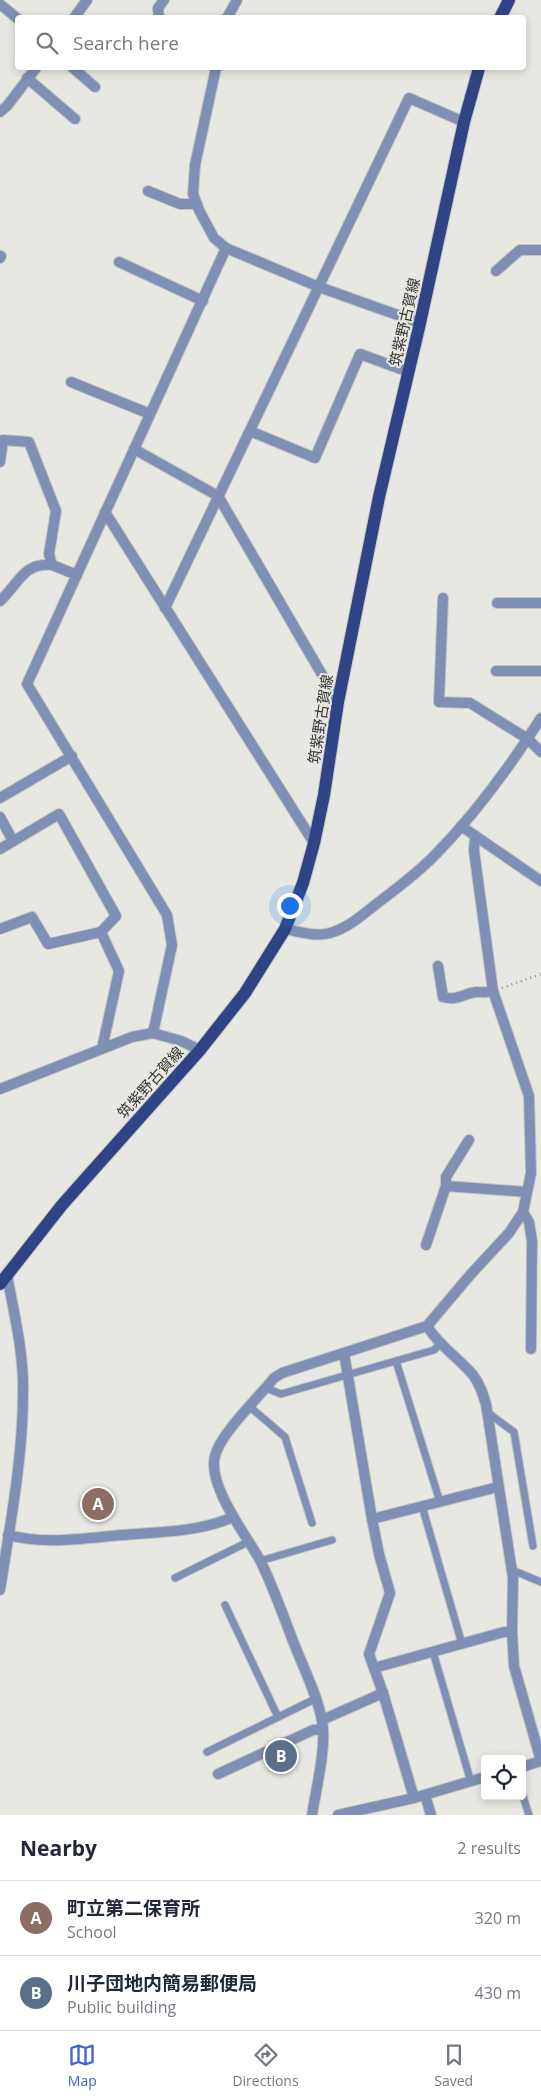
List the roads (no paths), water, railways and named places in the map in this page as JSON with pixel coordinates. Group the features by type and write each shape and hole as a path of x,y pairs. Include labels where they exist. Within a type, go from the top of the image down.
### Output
{"main road":[{"path":"502,15 509,0"},
{"name":"筑紫野古賀線","path":"3,1280 62,1205 200,1050 245,993 285,930 303,883 314,843 326,786 338,702 379,497 409,372 464,122 478,70"}],"street":[{"path":"76,15 87,0"},
{"path":"158,15 158,8 164,0"},
{"path":"229,15 237,0"},
{"path":"0,4 15,16"},
{"path":"0,112 34,70"},
{"path":"75,70 95,87"},
{"path":"216,70 195,165 193,194 214,238 226,248 319,287 420,323"},
{"path":"28,78 75,120"},
{"path":"165,608 409,98 464,122"},
{"path":"148,191 180,204 197,204"},
{"path":"153,1033 172,945 167,915 28,684 226,248"},
{"path":"496,271 520,250 541,250"},
{"path":"119,262 203,302"},
{"path":"250,431 315,458 360,354 409,372"},
{"path":"71,382 150,414"},
{"path":"0,462 3,440 29,442 56,511 50,554 52,565"},
{"path":"134,449 218,496 338,702"},
{"path":"105,512 314,843"},
{"path":"0,601 26,570 42,564 52,565 77,574"},
{"path":"443,598 439,702 470,703 528,739 541,752"},
{"path":"497,603 541,603"},
{"path":"496,671 541,671"},
{"path":"285,930 328,934 345,928 399,888 436,854 461,826 528,739 541,718"},
{"path":"0,798 72,756"},
{"path":"0,849 59,814 116,916 101,932 48,944 32,917 0,929"},
{"path":"0,817 13,841"},
{"path":"461,826 474,837 514,861 541,881"},
{"path":"312,1815 322,1725 315,1699 260,1561 233,1517 214,1470 214,1458 219,1444 266,1388 282,1373 427,1326 471,1274 509,1234 523,1212 531,1173 529,1096 493,991 474,851 474,837"},
{"path":"101,932 119,971 103,1044"},
{"path":"438,966 443,997 453,1000 477,992 493,991"},
{"path":"0,1089 132,1037 153,1033 181,1041 200,1050"},
{"path":"426,1245 446,1186 446,1177 470,1140"},
{"path":"446,1186 527,1192"},
{"path":"523,1212 529,1222 536,1247 531,1349"},
{"path":"0,1590 18,1462 23,1392 20,1345 3,1280"},
{"path":"427,1326 440,1344 473,1376 481,1389 488,1412 512,1570 514,1666 541,1761 526,1766"},
{"path":"344,1353 372,1520 390,1593 369,1654 383,1693 414,1798"},
{"path":"372,1520 498,1486"},
{"path":"8,1535 22,1539 63,1539 147,1533 197,1527 233,1517"},
{"path":"374,1668 504,1632 512,1632"},
{"path":"218,1774 313,1730 383,1693"},
{"path":"338,1815 414,1798 481,1779"},
{"path":"425,1795 431,1815"}],"lane":[{"path":"266,1388 281,1394 396,1362 434,1350 440,1344"},
{"path":"396,1362 440,1502"},
{"path":"250,1407 285,1437 312,1523"},
{"path":"488,1412 514,1432 533,1546"},
{"path":"422,1506 462,1644"},
{"path":"260,1561 332,1540"},
{"path":"176,1578 248,1542"},
{"path":"512,1570 541,1582"},
{"path":"225,1605 278,1717"},
{"path":"433,1652 471,1782"},
{"path":"207,1752 315,1699"},
{"path":"524,1800 529,1815"}],"place":[{"name":"町立第二保育所","path":"98,1504"},
{"name":"川子団地内簡易郵便局","path":"281,1756"}]}
